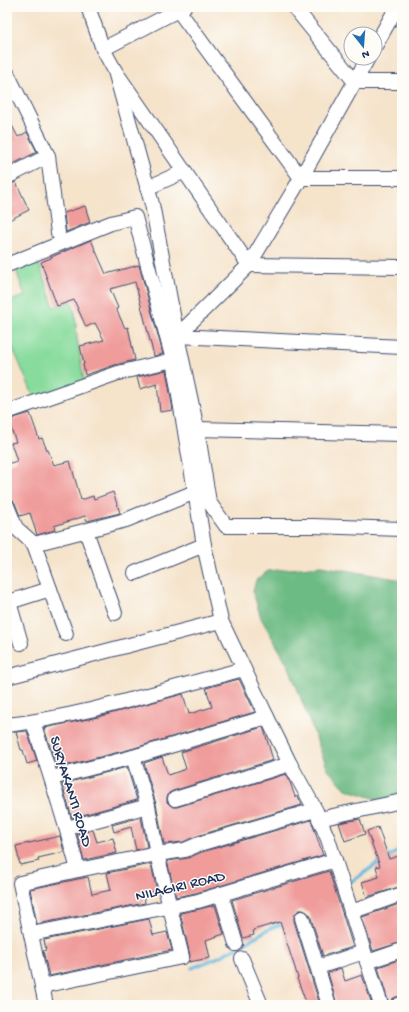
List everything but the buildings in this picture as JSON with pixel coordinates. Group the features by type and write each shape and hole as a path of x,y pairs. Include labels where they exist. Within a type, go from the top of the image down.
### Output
{"street":[{"path":"88,7 103,49 115,71 249,265"},
{"path":"294,7 355,82"},
{"path":"383,32 397,7"},
{"path":"103,49 181,9 300,178"},
{"path":"177,336 249,265 364,66"},
{"path":"115,71 152,204 177,336 197,429 209,502 226,526 313,526 402,529"},
{"path":"7,73 48,156 58,233"},
{"path":"355,82 402,82"},
{"path":"7,177 48,156"},
{"path":"147,188 184,171"},
{"path":"300,178 402,178"},
{"path":"7,265 111,223 135,217 173,360 204,545 221,621 328,839 381,1005"},
{"path":"249,265 402,267"},
{"path":"177,336 402,347"},
{"path":"7,412 118,373 173,360"},
{"path":"197,429 402,434"},
{"path":"34,544 126,520 195,492"},
{"path":"7,506 16,528 34,544 66,634"},
{"path":"86,531 115,613"},
{"path":"135,573 204,545"},
{"path":"22,643 9,602 50,589"},
{"path":"7,677 221,621"},
{"path":"7,725 33,722 99,709 174,687 244,669"},
{"path":"52,778 134,757 267,717"},
{"name":"SURYAKANTI ROAD","path":"33,722 52,778 78,870"},
{"path":"42,986 182,957 157,854 148,806 134,757"},
{"path":"175,799 290,764"},
{"path":"46,1005 20,883 157,854 185,850 199,844 317,814 402,801"},
{"path":"67,828 148,806"},
{"name":"NILAGIRI ROAD","path":"31,934 198,901 335,860"},
{"path":"222,894 236,944"},
{"path":"351,912 402,894"},
{"path":"302,918 329,1005"},
{"path":"318,967 402,950"},
{"path":"242,959 261,1005"},
{"path":"398,1005 402,1004"}],"green space":[{"path":"37,258 54,307 72,301 84,381 34,397 11,344 7,345 7,302 25,296 15,267"},
{"path":"321,566 402,580 402,803 394,805 346,789 328,770 289,667 261,618 253,592 256,580 268,571"}],"waterway":[{"path":"345,883 354,880 381,861 402,849"},
{"path":"192,968 219,957 271,928 284,923"}]}
